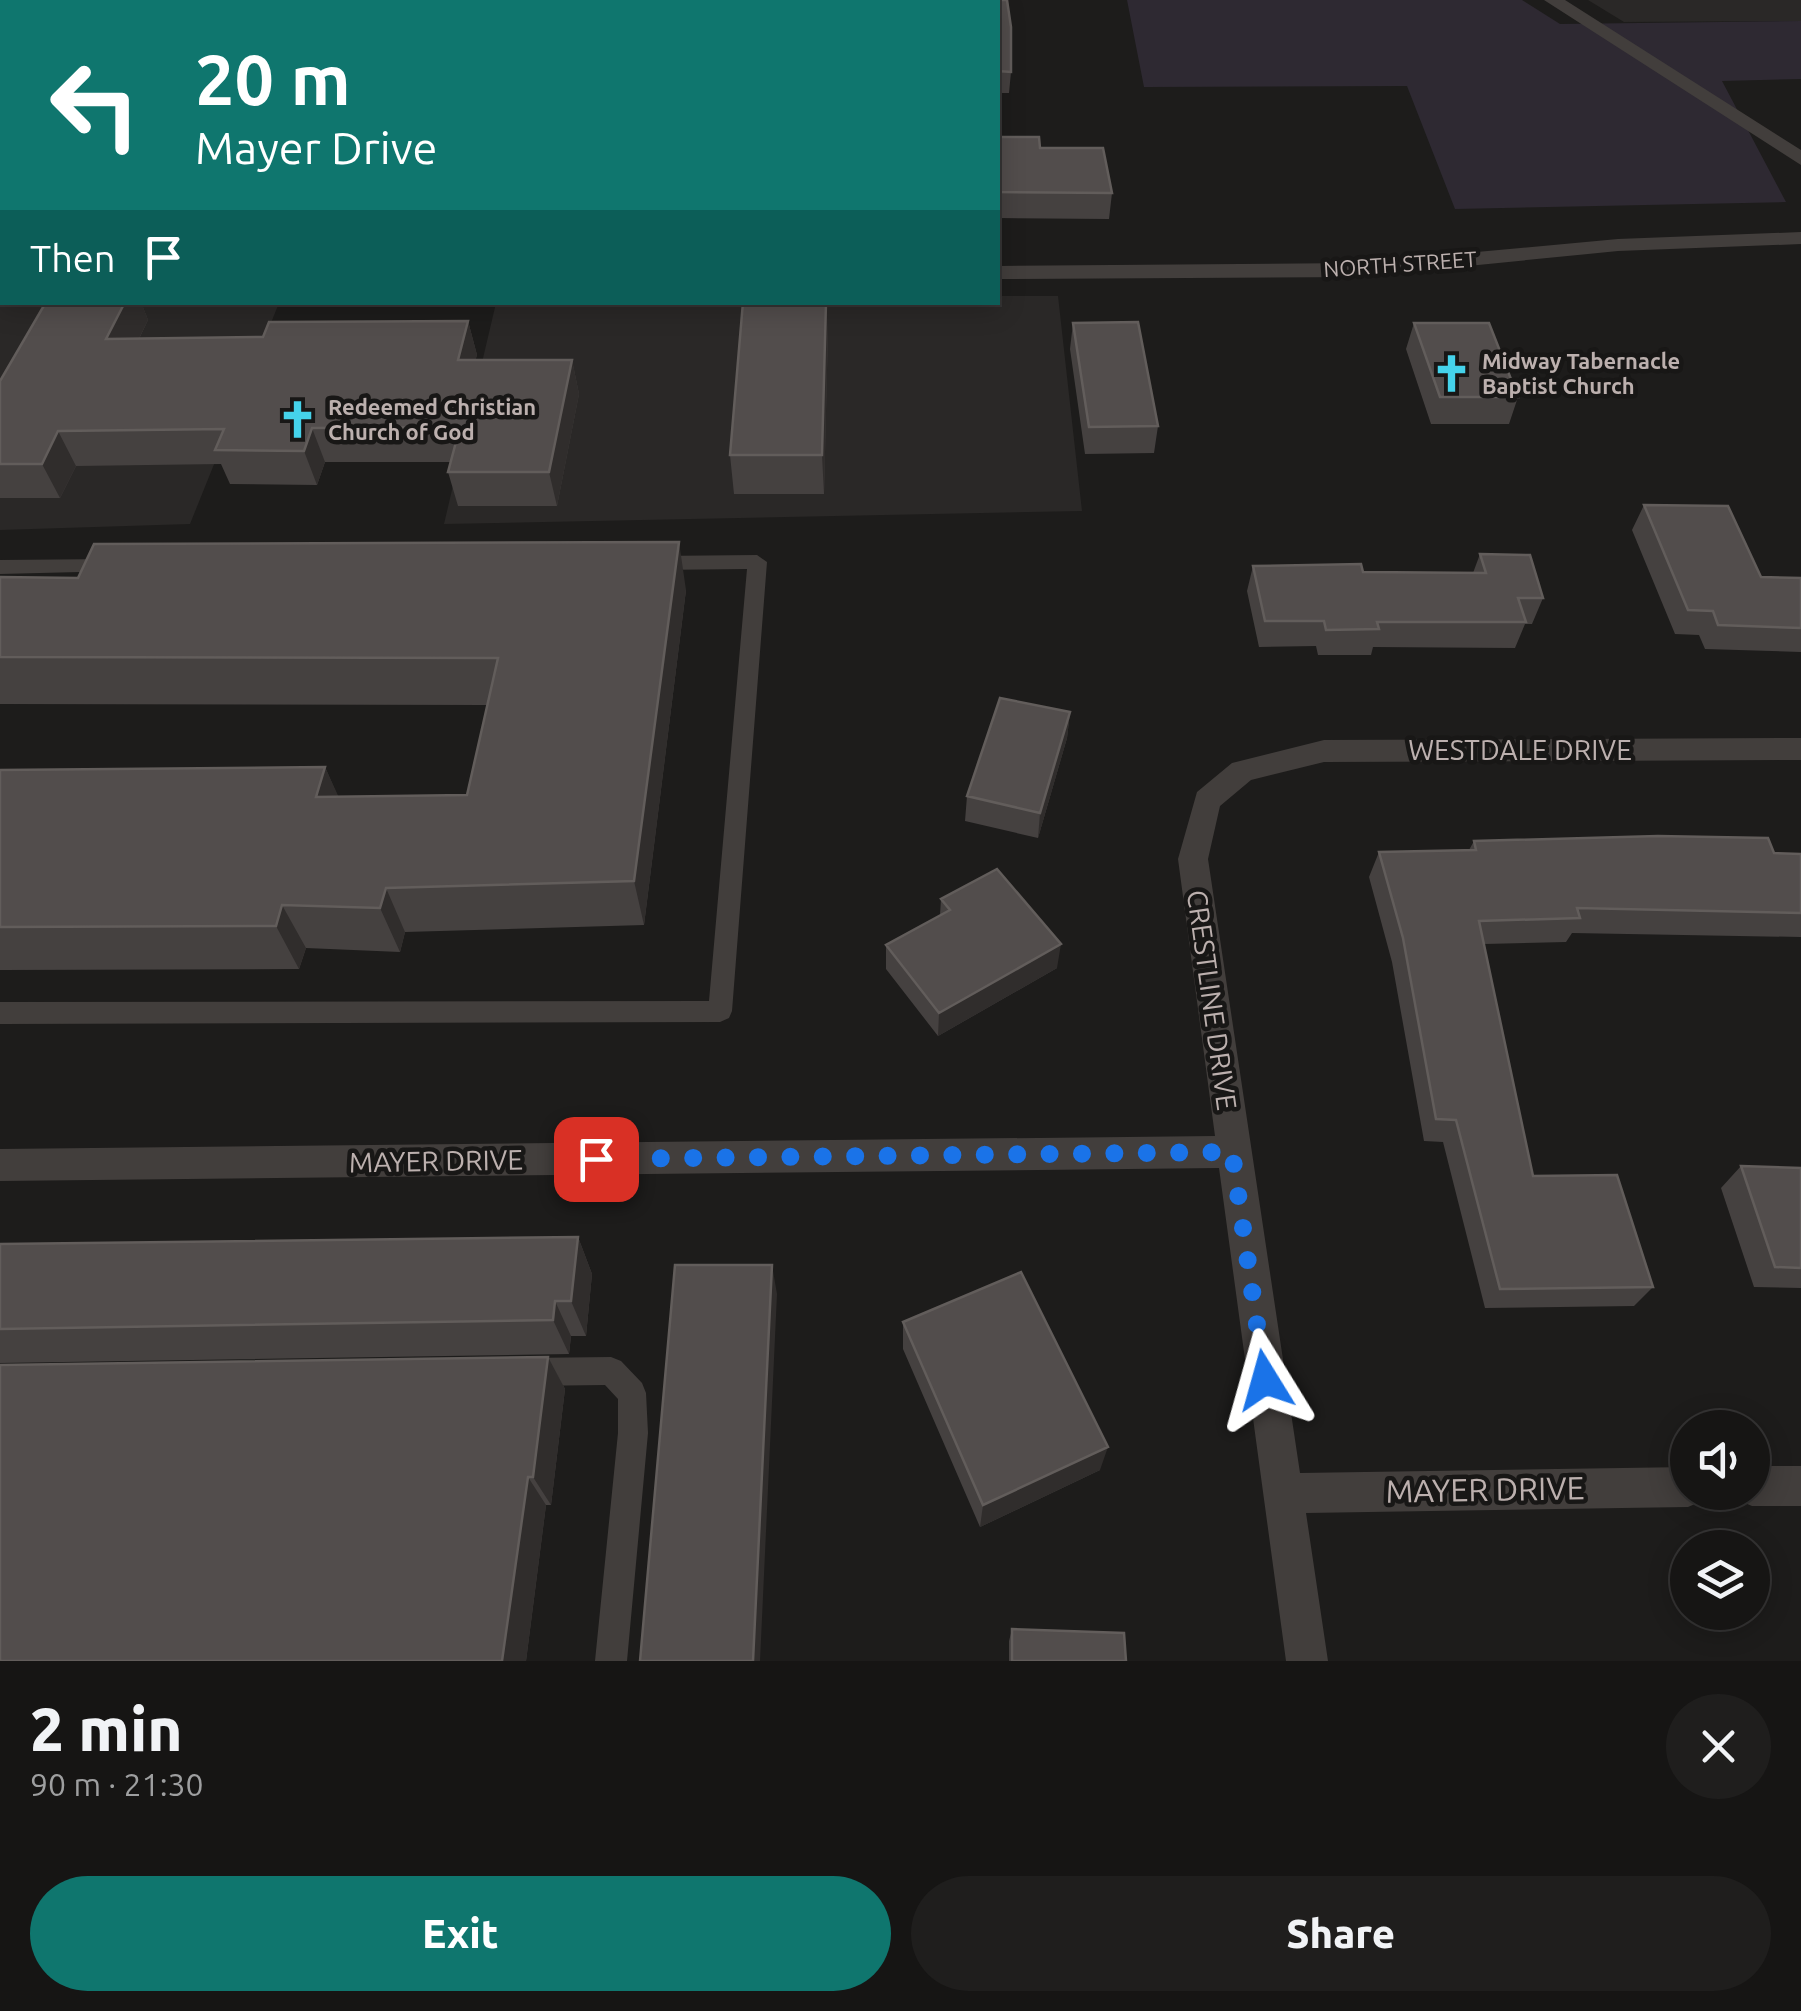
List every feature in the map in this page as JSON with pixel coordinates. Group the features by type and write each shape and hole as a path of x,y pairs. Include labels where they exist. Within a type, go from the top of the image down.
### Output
{"street":[{"path":"1553,0 1801,159"},
{"name":"NORTH STREET","path":"1000,273 1358,270 1618,245 1801,238"},
{"name":"WESTDALE DRIVE","path":"1242,770 1324,751 1801,748"},
{"name":"CRESTLINE DRIVE","path":"1242,770 1207,800 1194,859 1232,1152 1307,1661"},
{"name":"MAYER DRIVE","path":"0,1165 1232,1152"},
{"path":"1770,1486 1801,1486"},
{"name":"MAYER DRIVE","path":"1282,1493 1670,1487"}],"lane":[{"path":"0,1013 720,1011 757,562 637,563"},
{"path":"0,567 140,566"},
{"path":"493,1373 612,1371 632,1393 633,1432 611,1661"}],"shaded area":[{"path":"1127,0 1522,0 1560,24 1801,21 1801,79 1722,81 1786,202 1455,209 1407,86 1144,87"},
{"path":"1588,0 1801,0 1801,21 1624,22"},
{"path":"1000,296 1058,296 1082,511 444,524 496,305 1000,305"},
{"path":"0,305 278,305 190,524 0,530"}],"building":[{"path":"1000,0 1007,0 1011,72 1000,71"},
{"path":"1000,137 1039,137 1040,148 1103,148 1112,193 1000,192"},
{"path":"44,305 123,305 106,339 263,337 269,322 468,321 458,360 572,360 549,472 448,472 460,427 312,428 304,451 215,450 224,429 58,431 42,464 0,464 0,381"},
{"path":"743,305 826,305 822,455 730,455"},
{"path":"1138,322 1158,426 1089,427 1073,323"},
{"path":"1414,323 1489,323 1518,397 1440,397"},
{"path":"1644,505 1728,506 1761,577 1801,578 1801,628 1718,625 1713,611 1688,610"},
{"path":"679,542 634,881 386,888 380,908 282,905 276,926 0,927 0,770 325,767 316,797 467,795 498,658 0,657 0,577 78,578 94,544"},
{"path":"1480,554 1530,555 1543,598 1518,598 1526,622 1377,622 1379,629 1326,630 1324,621 1265,621 1253,566 1361,564 1363,572 1486,573"},
{"path":"1000,698 1070,712 1040,813 967,796"},
{"path":"1658,836 1768,838 1774,853 1801,854 1801,913 1577,908 1580,918 1479,921 1533,1176 1617,1175 1653,1287 1500,1289 1456,1120 1436,1119 1403,938 1379,852 1476,850 1474,841"},
{"path":"997,869 1061,944 939,1013 886,945 950,910 941,899"},
{"path":"1741,1166 1801,1168 1801,1268 1775,1267"},
{"path":"578,1237 571,1301 555,1301 553,1320 0,1329 0,1244"},
{"path":"675,1265 772,1265 753,1661 640,1661"},
{"path":"1021,1272 1108,1447 983,1505 903,1322"},
{"path":"548,1357 533,1477 528,1477 502,1661 0,1661 0,1365"},
{"path":"1012,1629 1124,1633 1126,1661 1012,1661"}],"place":[{"name":"Midway Tabernacle Baptist Church","path":"1452,374"},
{"name":"Redeemed Christian Church of God","path":"298,420"}],"route":[{"path":"596,1159 1232,1152 1265,1380"}]}
